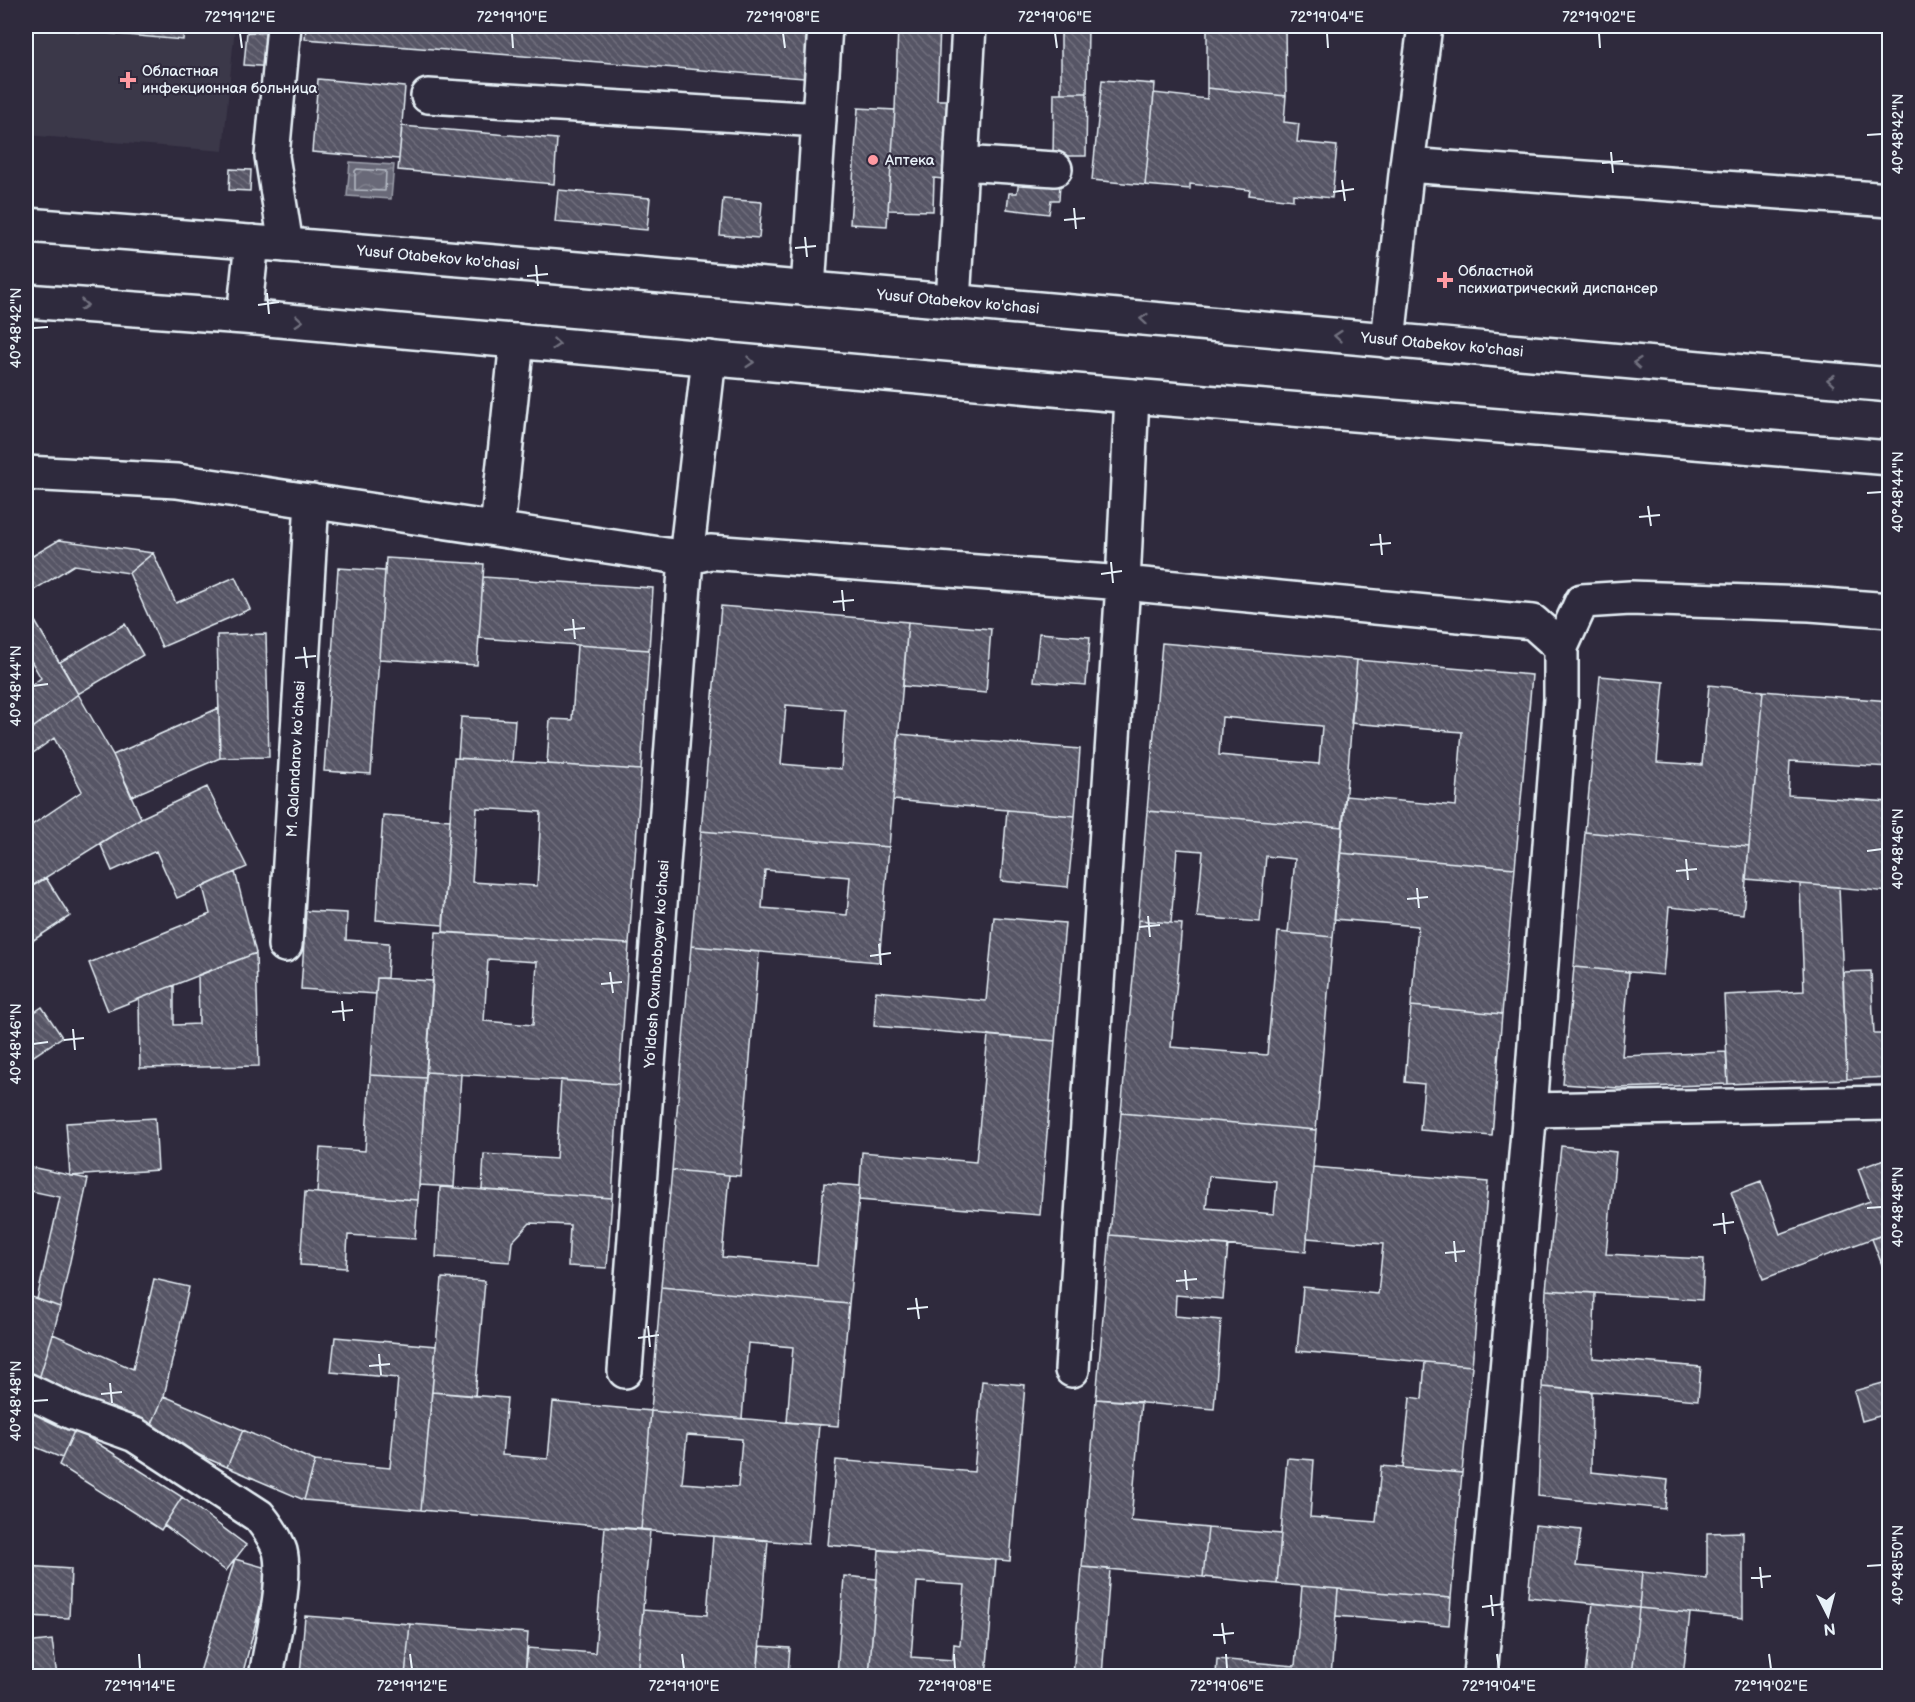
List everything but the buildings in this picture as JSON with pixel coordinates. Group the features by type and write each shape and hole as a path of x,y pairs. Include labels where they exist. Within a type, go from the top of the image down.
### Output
{"street":[{"path":"284,26 272,156 286,244"},
{"path":"808,289 825,26"},
{"path":"954,302 969,26"},
{"path":"1388,340 1425,26"},
{"path":"429,96 819,120"},
{"path":"961,163 1055,169"},
{"path":"1407,165 1890,201"},
{"name":"Yusuf Otabekov ko'chasi","path":"26,225 286,244 808,289 1890,386"},
{"path":"244,316 252,242"},
{"path":"26,301 244,316 1132,396 1890,458"},
{"path":"497,530 517,341"},
{"name":"Yoʻldosh Oxunboboyev koʻchasi","path":"625,1371 686,558 709,358"},
{"path":"1072,1370 1124,583 1132,396"},
{"path":"26,473 177,481 686,558 710,552 1124,583 1533,622 1561,647"},
{"name":"M. Qalandarov koʻchasi","path":"285,945 312,501"},
{"path":"1480,1677 1530,1110 1561,699 1561,647 1582,602 1630,598 1810,604 1890,610"},
{"path":"1530,1110 1890,1103"},
{"path":"26,1390 74,1413 135,1435 259,1516 269,1528 279,1550 283,1570 267,1671 268,1677"}],"shaded area":[{"name":"Областная инфекционная больница","path":"26,26 235,26 223,151 26,135"}],"water":[{"path":"350,162 394,165 391,199 347,196"}],"place":[{"name":"Областная инфекционная больница","path":"128,80"},
{"name":"Аптека","path":"873,160"},
{"name":"Областной психиатрический диспансер","path":"1445,280"}]}
